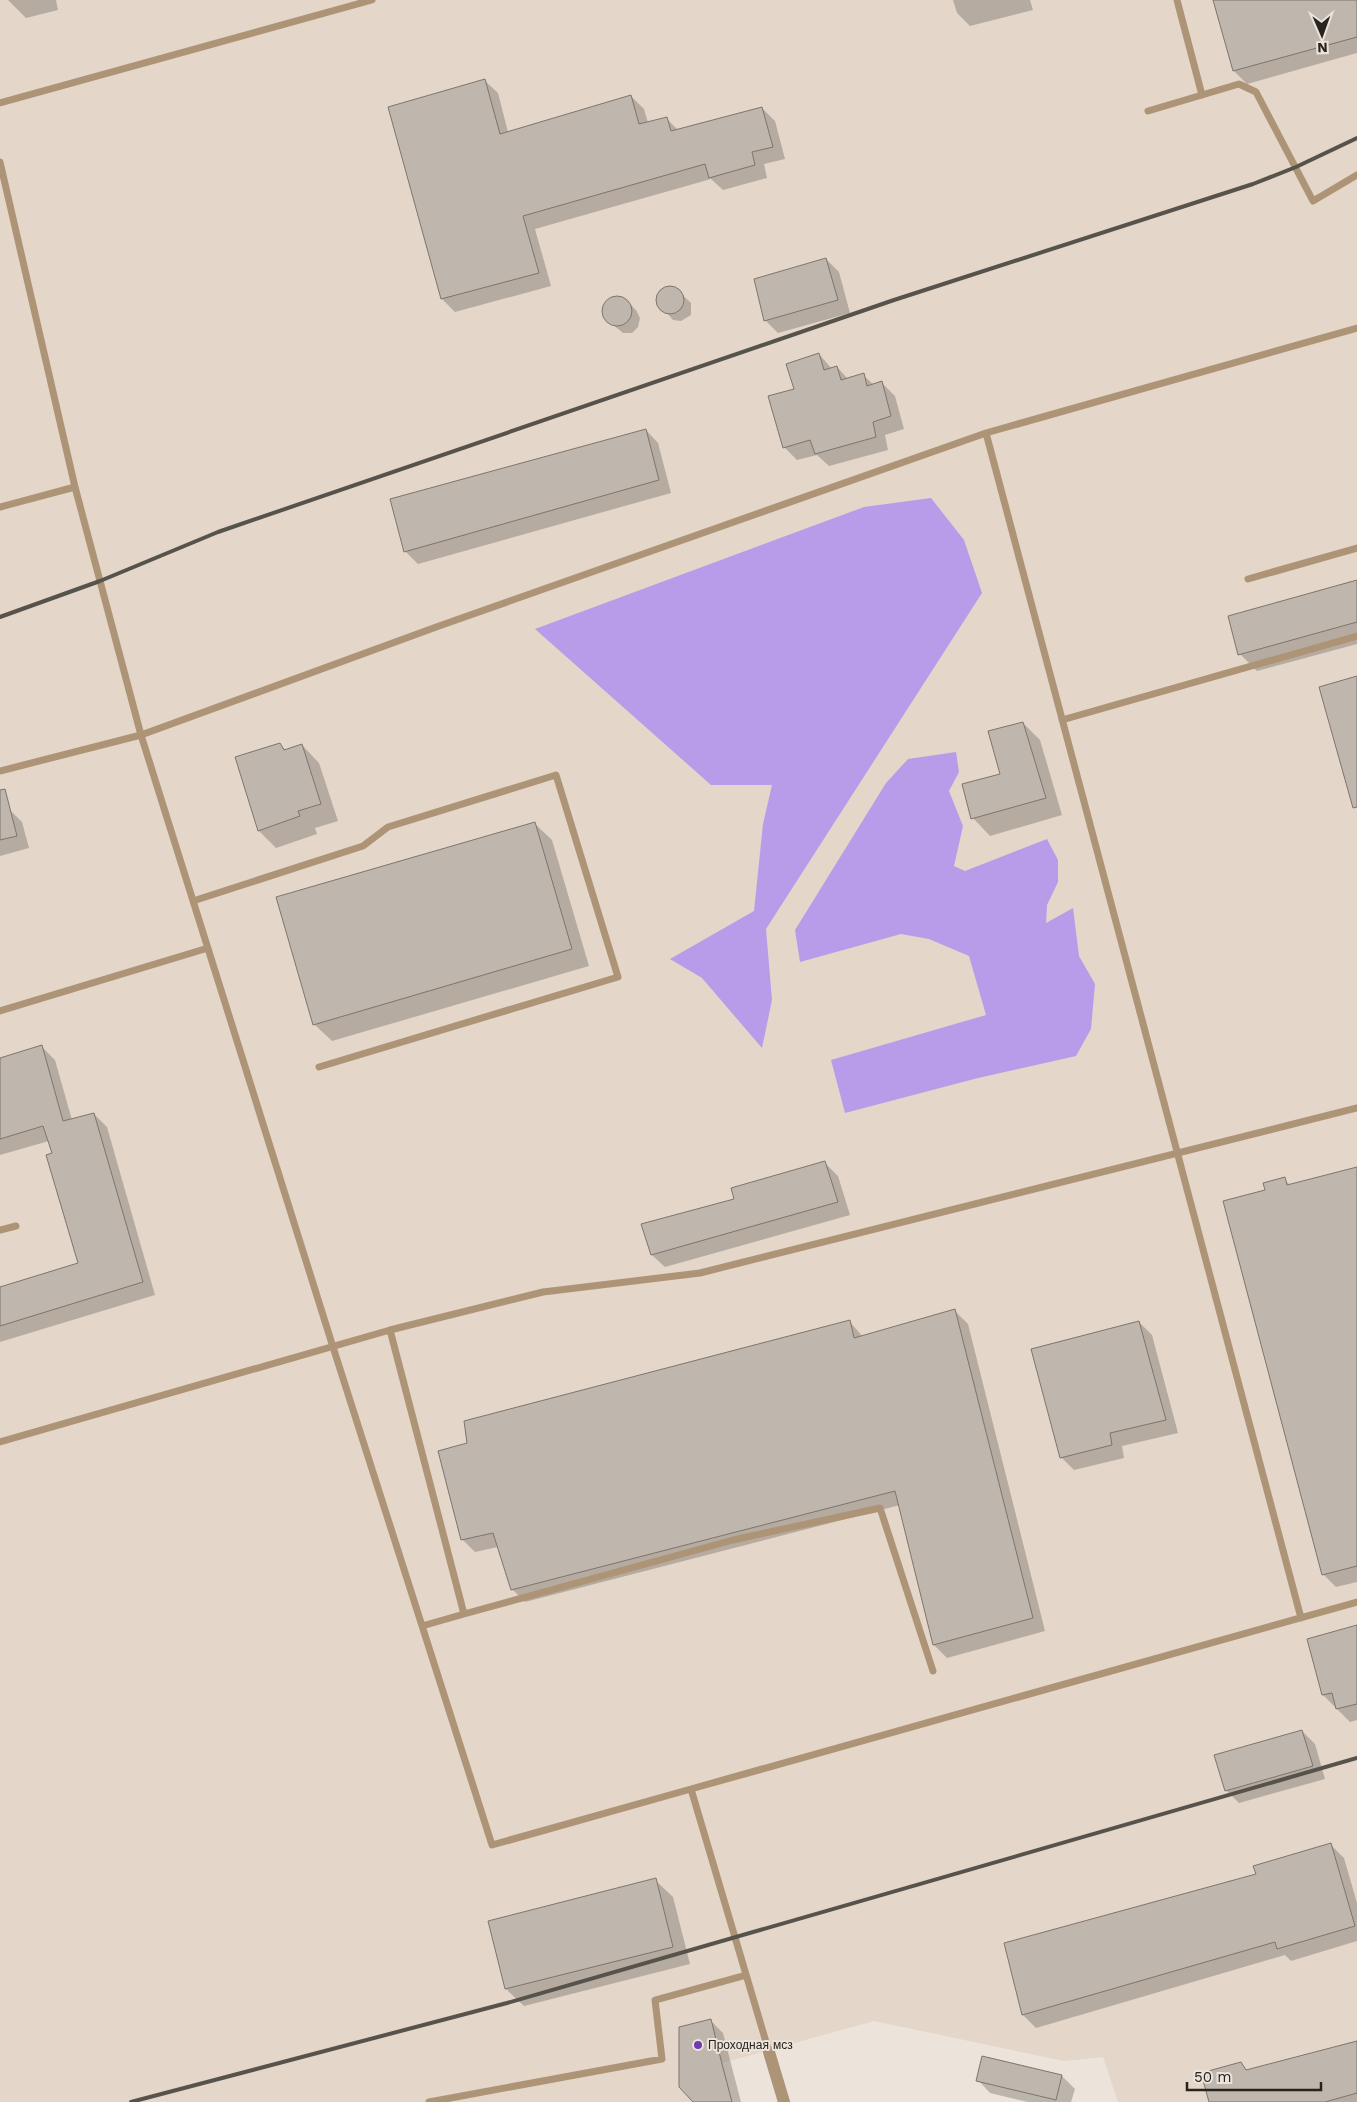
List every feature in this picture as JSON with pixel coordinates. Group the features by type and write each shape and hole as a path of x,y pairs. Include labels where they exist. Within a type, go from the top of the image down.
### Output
{"street":[{"path":"769,2052 784,2102"}],"lane":[{"path":"0,103 372,0"},
{"path":"1177,0 1202,95"},
{"path":"1148,111 1239,84 1256,92 1314,201 1357,175"},
{"path":"0,162 75,487 141,735 332,1348 492,1845 1357,1602"},
{"path":"0,770 141,735 439,626 986,433 1357,328"},
{"path":"986,433 1301,1618"},
{"path":"0,507 75,487"},
{"path":"1248,579 1357,548"},
{"path":"1062,720 1357,636"},
{"path":"193,901 363,846 388,827 556,775 618,977 319,1067"},
{"path":"0,1012 208,948"},
{"path":"0,1442 390,1330 543,1292 700,1272 1357,1108"},
{"path":"0,1230 16,1226"},
{"path":"390,1330 464,1614"},
{"path":"422,1626 733,1540 880,1508 933,1671"},
{"path":"691,1789 769,2052"},
{"path":"429,2102 662,2059 656,2000 746,1975"}],"shaded area":[{"path":"0,0 1357,0 1357,2102 1118,2102 1103,2057 1064,2061 874,2021 722,2063 732,2102 0,2102"},
{"path":"931,498 964,540 982,593 766,929 772,1000 762,1048 702,978 670,959 754,911 763,824 772,785 711,785 535,629 864,507"},
{"path":"956,752 959,772 949,791 963,826 954,866 965,871 1047,839 1058,860 1058,882 1047,905 1046,923 1073,908 1079,956 1095,984 1091,1029 1076,1056 978,1078 845,1113 831,1060 986,1015 969,956 929,939 901,934 800,962 795,930 886,783 908,759"}],"building":[{"path":"1213,0 1357,0 1357,37 1233,71"},
{"path":"485,79 500,134 631,95 639,124 667,117 671,131 762,107 773,147 752,152 755,165 709,178 705,164 523,216 539,273 441,299 388,107"},
{"path":"826,258 838,300 764,321 754,279"},
{"path":"670,286 680,290 684,300 680,310 670,314 660,310 656,300 660,290"},
{"path":"617,296 628,300 632,311 628,322 617,326 606,322 602,311 606,300"},
{"path":"819,353 824,370 837,366 841,380 864,373 867,386 882,381 891,416 873,422 876,437 815,454 810,440 783,448 768,396 794,389 786,364"},
{"path":"646,429 659,480 404,552 390,499"},
{"path":"1357,580 1357,622 1238,655 1228,616"},
{"path":"1357,676 1357,807 1353,808 1319,687"},
{"path":"1023,722 1046,798 971,819 962,784 1000,774 988,731"},
{"path":"280,743 284,750 302,744 321,804 298,811 300,816 258,831 235,757"},
{"path":"5,789 17,836 0,840 0,790"},
{"path":"535,822 572,949 313,1025 276,897"},
{"path":"42,1045 63,1121 94,1113 143,1282 0,1326 0,1287 78,1263 46,1155 52,1153 43,1126 0,1139 0,1058"},
{"path":"825,1161 838,1202 651,1255 641,1224 734,1199 731,1188"},
{"path":"1357,1167 1357,1566 1322,1575 1223,1201 1265,1190 1263,1183 1285,1177 1287,1185"},
{"path":"955,1309 1033,1618 933,1645 895,1491 511,1590 493,1533 461,1540 438,1451 467,1443 464,1421 850,1320 854,1338"},
{"path":"1139,1321 1166,1420 1110,1433 1112,1445 1060,1458 1031,1349"},
{"path":"1357,1625 1357,1704 1336,1709 1332,1693 1322,1695 1307,1639"},
{"path":"1302,1730 1313,1766 1225,1791 1214,1755"},
{"path":"1331,1843 1355,1926 1277,1949 1275,1942 1022,2015 1004,1943 1256,1874 1253,1866"},
{"path":"656,1878 673,1947 505,1989 488,1921"},
{"name":"Проходная мсз","path":"711,2019 732,2102 693,2102 679,2087 679,2027"},
{"path":"1357,2041 1357,2093 1325,2102 1209,2102 1201,2073 1241,2062 1246,2070"},
{"path":"982,2056 1062,2075 1056,2100 976,2081"}],"railway":[{"path":"0,617 100,581 218,532 894,300 1253,184 1296,167 1357,138"},
{"path":"131,2102 507,2003 1357,1758"}],"place":[{"name":"Проходная мсз","path":"698,2045"}]}
